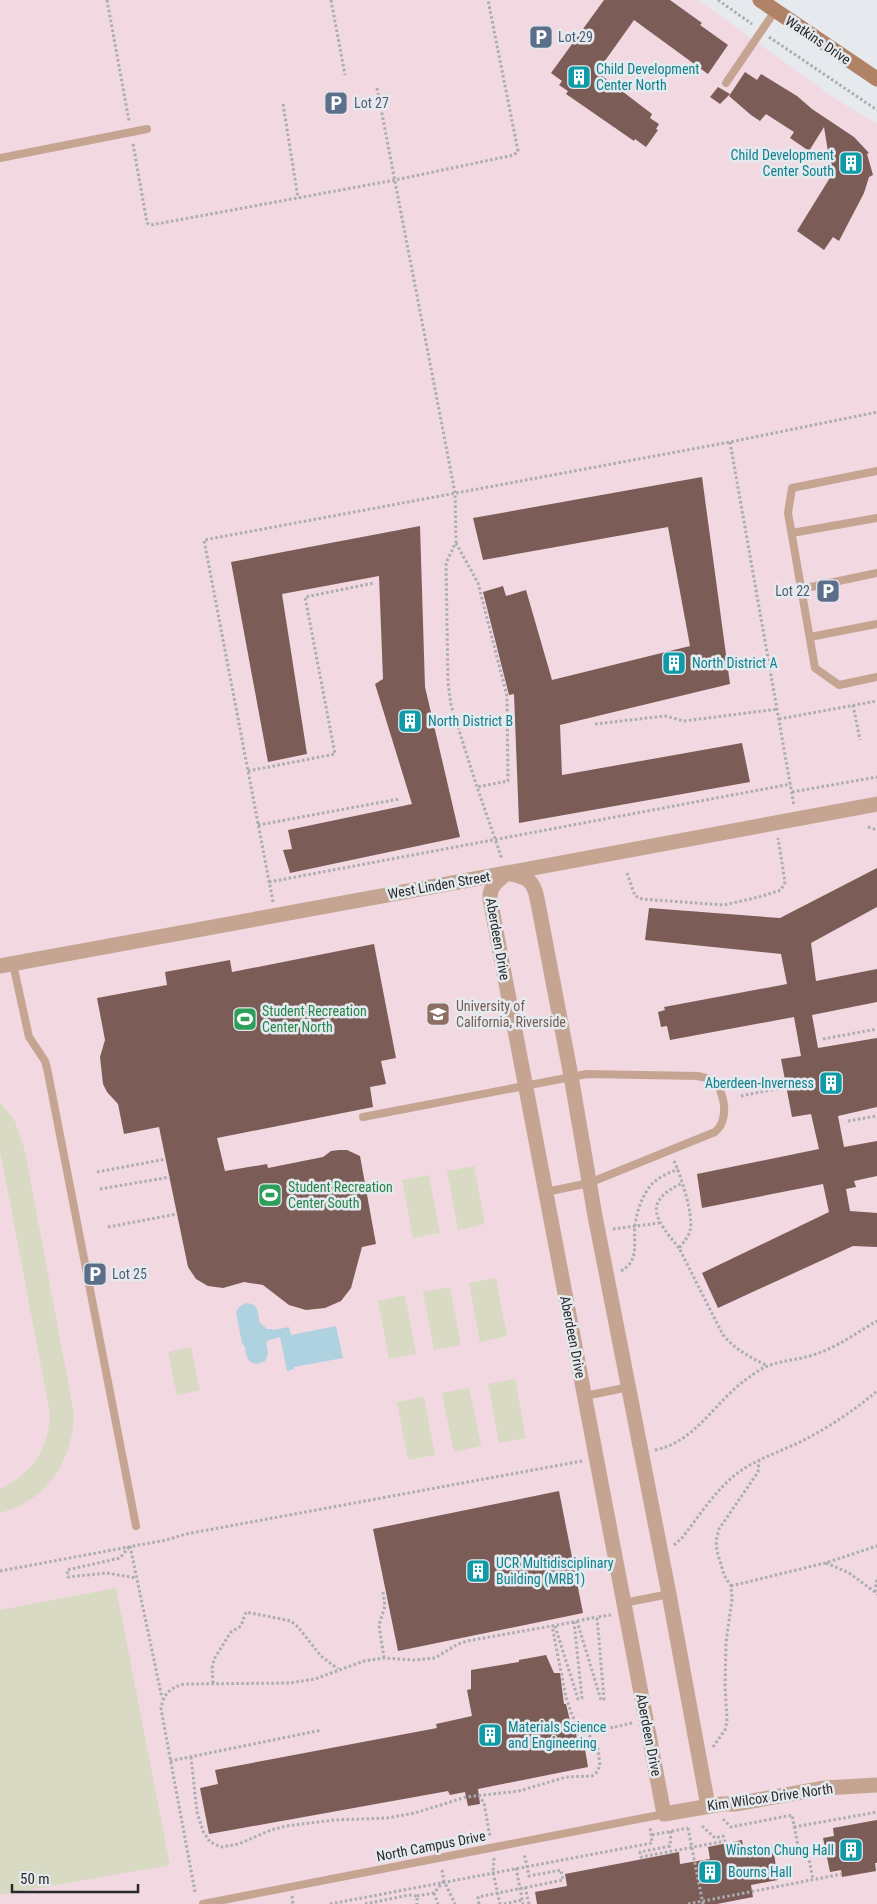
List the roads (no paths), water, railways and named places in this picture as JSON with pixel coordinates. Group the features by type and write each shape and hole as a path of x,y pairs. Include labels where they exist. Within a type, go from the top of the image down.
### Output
{"main road":[{"name":"Watkins Drive","path":"760,0 877,79"}],"street":[{"name":"West Linden Street","path":"7,965 877,804"},
{"path":"507,873 523,876 531,882 535,890 708,1806"},
{"name":"Aberdeen Drive","path":"507,873 489,891 490,899 664,1814"},
{"name":"Kim Wilcox Drive North","path":"664,1814 825,1788 877,1785"}],"lane":[{"path":"726,83 775,11"},
{"path":"0,158 147,129"},
{"path":"877,471 792,488 788,513 815,668 839,685 877,677"},
{"path":"792,533 877,518"},
{"path":"801,589 877,573"},
{"path":"810,637 877,624"},
{"path":"7,965 29,1037 45,1061 47,1068 136,1526"},
{"path":"363,1117 587,1074 698,1076 710,1080 718,1086 723,1100 722,1123 715,1132 589,1183 546,1192"},
{"path":"584,1396 629,1387"},
{"path":"624,1603 669,1594"},
{"name":"North Campus Drive","path":"203,1904 664,1814"}],"water":[{"path":"247,1303 256,1308 260,1323 267,1329 273,1330 289,1327 291,1335 336,1326 343,1358 294,1367 294,1369 287,1371 280,1337 266,1341 268,1354 265,1361 257,1364 250,1362 242,1343 236,1312 240,1306"}],"place":[{"name":"Lot 29","path":"541,37"},
{"name":"Child Development Center North","path":"579,77"},
{"name":"Lot 27","path":"336,103"},
{"name":"Child Development Center South","path":"851,163"},
{"name":"Lot 22","path":"828,591"},
{"name":"North District A","path":"674,663"},
{"name":"North District B","path":"410,721"},
{"name":"University of California, Riverside","path":"438,1014"},
{"name":"Student Recreation Center North","path":"245,1019"},
{"name":"Aberdeen-Inverness","path":"831,1083"},
{"name":"Student Recreation Center South","path":"270,1195"},
{"name":"Lot 25","path":"95,1274"},
{"name":"UCR Multidisciplinary Building (MRB1)","path":"478,1571"},
{"name":"Materials Science and Engineering","path":"490,1735"},
{"name":"Winston Chung Hall","path":"851,1850"},
{"name":"Bourns Hall","path":"710,1872"}]}
